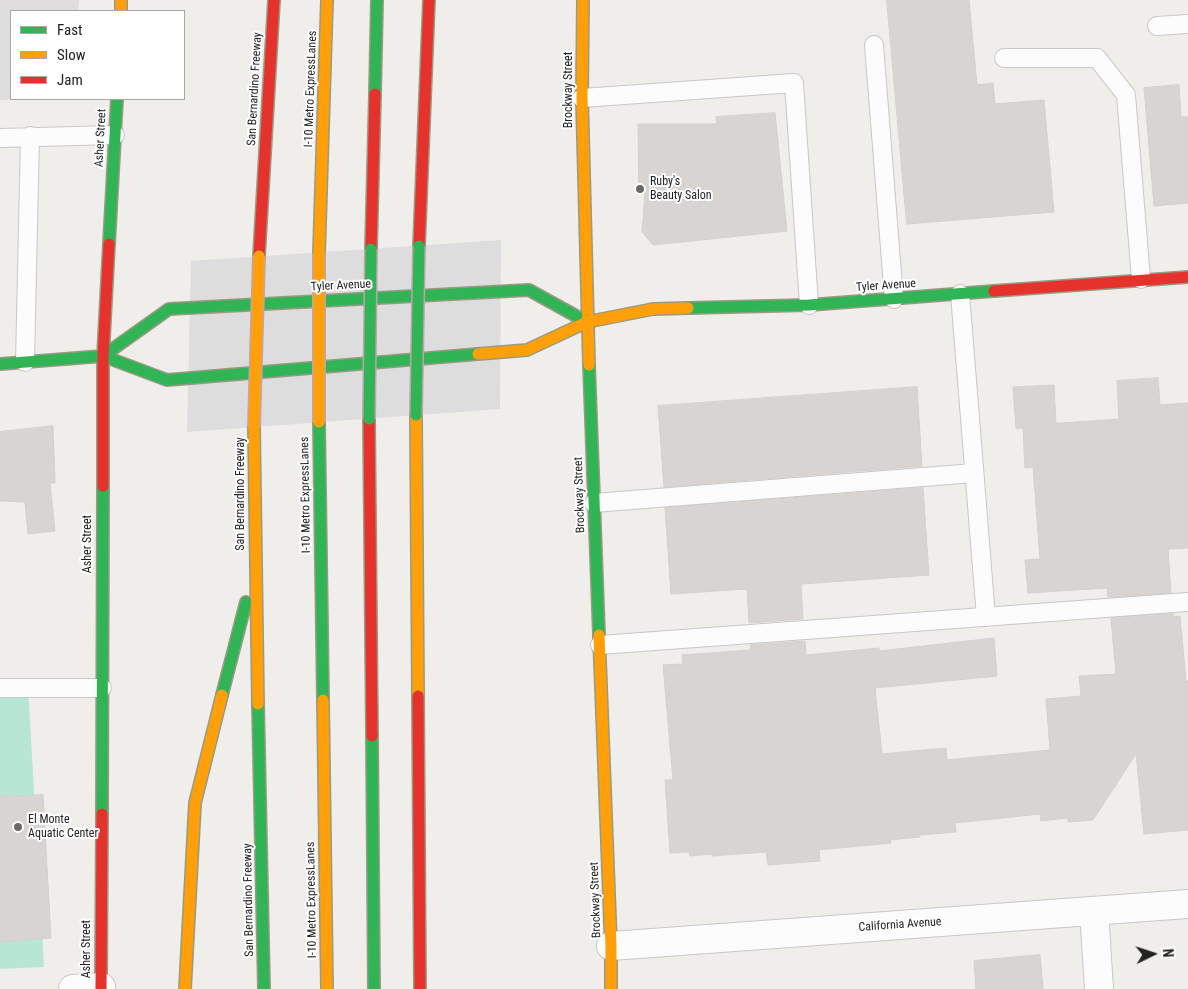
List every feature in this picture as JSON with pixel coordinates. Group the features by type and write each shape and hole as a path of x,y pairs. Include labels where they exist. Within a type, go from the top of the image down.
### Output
{"main road":[{"name":"San Bernardino Freeway","path":"264,989 255,570 254,427 259,256 274,0"},
{"name":"I-10 Metro ExpressLanes","path":"327,0 319,253 319,422 327,989"},
{"path":"374,989 369,418 377,0"},
{"path":"420,989 416,415 419,246 430,0"},
{"name":"Brockway Street","path":"582,0 582,98 587,322 611,946 611,989"},
{"name":"Asher Street","path":"101,988 103,356 117,100"},
{"name":"Tyler Avenue","path":"0,364 103,356 167,380 527,350 587,322 653,308 809,305 1188,277"},
{"name":"Tyler Avenue","path":"103,356 169,309 529,290 587,322"},
{"path":"185,989 194,803 255,570"}],"street":[{"name":"California Avenue","path":"611,946 1188,904"},
{"path":"1094,911 1099,989"},
{"path":"73,989 101,988"}],"lane":[{"path":"1157,26 1188,24"},
{"path":"874,45 894,299"},
{"path":"1004,58 1097,58 1126,95 1141,279"},
{"path":"582,98 794,83 809,305"},
{"path":"0,138 116,135"},
{"path":"25,362 30,136"},
{"path":"960,294 986,617"},
{"path":"594,503 974,473"},
{"path":"600,645 1188,602"},
{"path":"0,688 102,688"}],"shaded area":[{"path":"0,0 79,0 78,10 10,10 10,99 0,100"}],"green space":[{"name":"El Monte Aquatic Center","path":"28,686 44,967 0,969 0,688"}],"pier":[{"path":"501,240 500,409 187,432 191,261"}],"building":[{"path":"887,0 969,0 977,85 993,83 995,104 1044,100 1054,212 907,224"},
{"path":"1179,85 1181,117 1188,117 1188,203 1154,206 1144,88"},
{"path":"775,113 787,231 653,245 642,232 645,193 639,192 638,124 717,124 716,117"},
{"path":"1158,378 1160,405 1188,403 1188,548 1168,549 1171,593 1108,597 1107,588 1028,593 1025,560 1040,559 1033,467 1025,468 1023,428 1016,429 1013,387 1054,385 1056,423 1063,423 1119,419 1117,381"},
{"path":"917,387 922,466 664,487 658,406"},
{"path":"53,426 55,483 50,483 55,531 28,534 25,502 0,501 0,432"},
{"path":"923,488 929,575 801,584 803,619 749,623 747,589 671,594 665,508"},
{"path":"1173,614 1173,617 1180,616 1186,681 1188,681 1188,830 1144,834 1136,754 1093,820 1068,822 1068,818 1041,821 1040,814 955,823 956,832 919,835 920,837 890,840 891,843 819,850 820,861 768,865 766,852 712,856 713,854 690,856 689,852 670,853 665,780 673,780 663,665 683,664 682,655 751,650 750,645 805,641 806,655 879,648 879,651 994,638 997,676 875,688 882,754 946,748 947,760 1050,750 1046,699 1081,696 1079,676 1116,674 1111,618"},
{"path":"43,795 51,938 0,942 0,797"},
{"path":"1040,955 1043,989 976,989 974,961"}],"traffic: fast":[{"path":"375,94 377,0"},
{"path":"109,244 117,100"},
{"path":"416,415 419,246"},
{"path":"369,419 371,249"},
{"path":"103,356 169,309 529,290 587,322"},
{"path":"688,308 809,305 994,291"},
{"path":"0,364 103,356 167,380 478,354"},
{"path":"589,365 599,635"},
{"path":"319,422 323,700"},
{"path":"102,814 103,486"},
{"path":"222,695 246,602"},
{"path":"258,704 264,989"},
{"path":"372,736 374,989"}],"traffic: slow":[{"path":"121,0 121,10"},
{"path":"319,253 327,0"},
{"path":"583,0 582,98 589,365"},
{"path":"319,253 319,422"},
{"path":"254,427 259,256"},
{"path":"478,354 527,350 587,322 653,309 688,308"},
{"path":"416,415 418,696"},
{"path":"254,427 258,704"},
{"path":"599,635 611,989"},
{"path":"185,989 195,803 222,695"},
{"path":"323,700 327,989"}],"traffic: jam":[{"path":"259,256 274,0"},
{"path":"419,246 429,0"},
{"path":"371,249 375,94"},
{"path":"103,486 103,356 109,244"},
{"path":"994,291 1188,277"},
{"path":"369,419 372,736"},
{"path":"418,696 420,989"},
{"path":"101,989 102,814"}],"place":[{"name":"Ruby's Beauty Salon","path":"640,189"},
{"name":"El Monte Aquatic Center","path":"18,827"}]}
